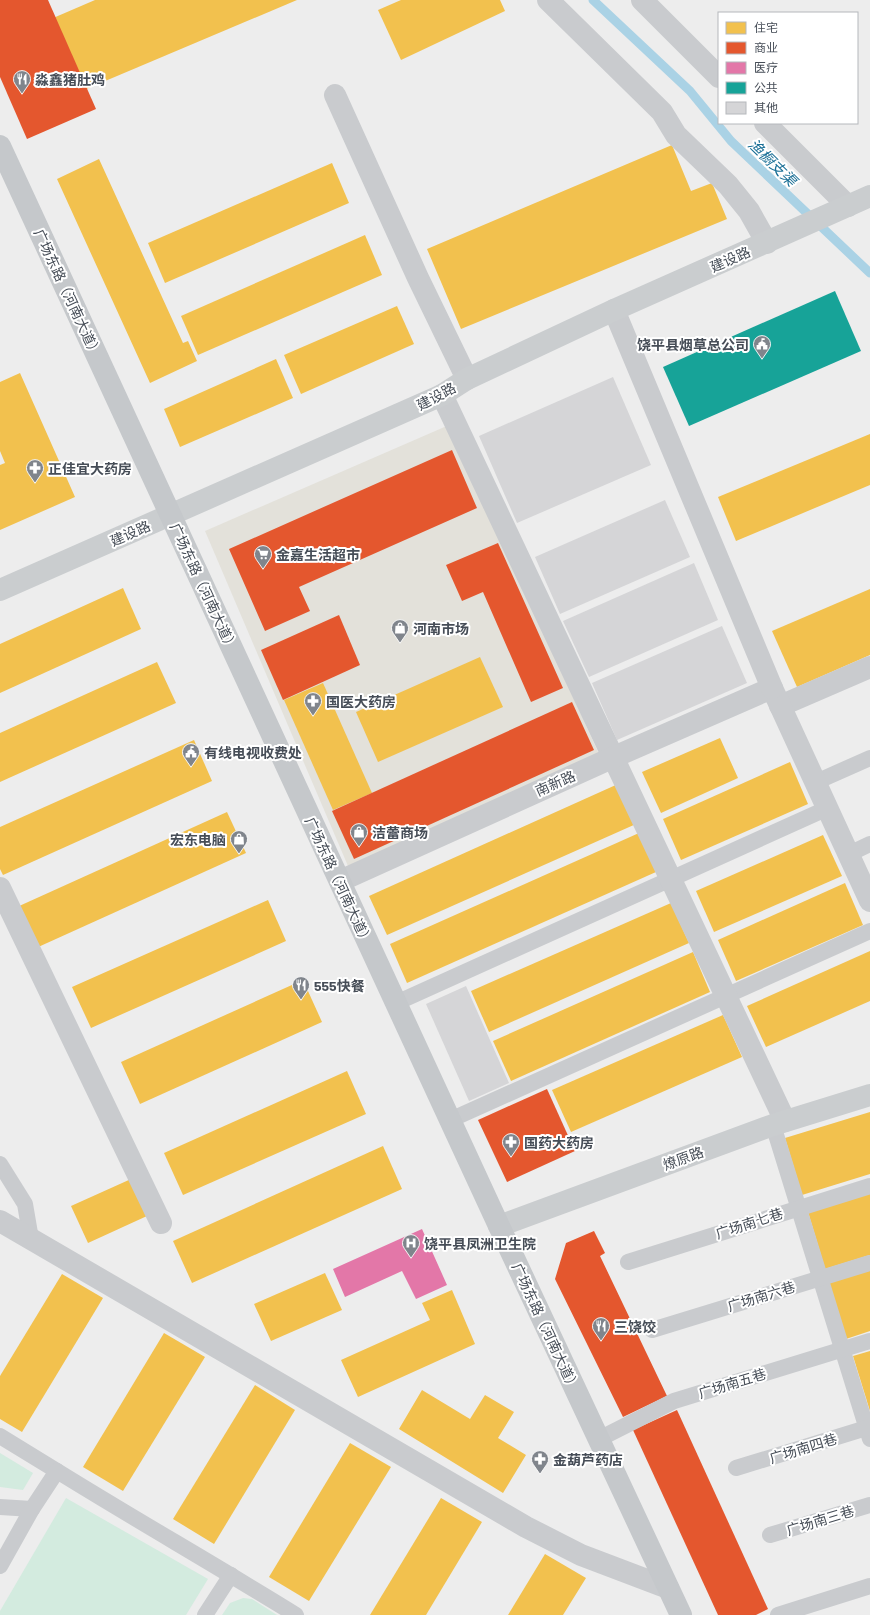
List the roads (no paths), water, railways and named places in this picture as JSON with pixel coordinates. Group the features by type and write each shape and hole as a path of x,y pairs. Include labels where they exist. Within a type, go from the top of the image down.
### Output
{"main road":[{"name":"广场东路（河南大道）","path":"0,146 499,1226 681,1615"},
{"name":"建设路","path":"0,590 442,395 467,379 614,310 870,196"},
{"name":"燎原路","path":"499,1226 779,1123 870,1095"}],"street":[{"path":"548,0 662,112 676,135 728,185 749,211 767,243"},
{"path":"642,0 718,76"},
{"path":"335,95 418,278 467,379"},
{"path":"766,124 848,206"},
{"path":"614,310 776,697 870,901"},
{"path":"442,395 726,996 779,1123"},
{"name":"南新路","path":"340,881 614,757 776,697 870,667"},
{"path":"0,888 160,1223"},
{"path":"0,1220 526,1526 581,1555 668,1588"}],"lane":[{"path":"816,782 870,758"},
{"path":"396,1003 828,808"},
{"path":"849,854 870,844"},
{"path":"450,1120 870,931"},
{"path":"779,1123 798,1207 869,1432"},
{"path":"0,1164 26,1204 31,1239"},
{"name":"广场南七巷","path":"628,1262 798,1207 870,1186"},
{"name":"广场南六巷","path":"652,1330 820,1277 870,1263"},
{"name":"广场南五巷","path":"599,1439 674,1401 870,1341"},
{"name":"广场南四巷","path":"736,1468 869,1432"},
{"path":"0,1436 149,1528 231,1574 296,1615"},
{"path":"0,1566 32,1509 57,1471"},
{"name":"广场南三巷","path":"770,1535 870,1505"},
{"path":"0,1507 32,1509"},
{"path":"205,1615 231,1574"},
{"path":"778,1615 870,1586"}],"waterway":[{"name":"渔橱支渠","path":"593,0 690,91 731,141 870,273"}],"place":[{"name":"淼鑫猪肚鸡","path":"22,94"},
{"name":"饶平县烟草总公司","path":"762,359"},
{"name":"正佳宜大药房","path":"35,483"},
{"name":"金嘉生活超市","path":"263,569"},
{"name":"河南市场","path":"400,643"},
{"name":"国医大药房","path":"313,716"},
{"name":"有线电视收费处","path":"191,767"},
{"name":"洁蕾商场","path":"359,847"},
{"name":"宏东电脑","path":"239,854"},
{"name":"555快餐","path":"301,1000"},
{"name":"国药大药房","path":"511,1157"},
{"name":"饶平县凤洲卫生院","path":"411,1258"},
{"name":"三饶饺","path":"601,1341"},
{"name":"金葫芦药店","path":"540,1474"}]}
